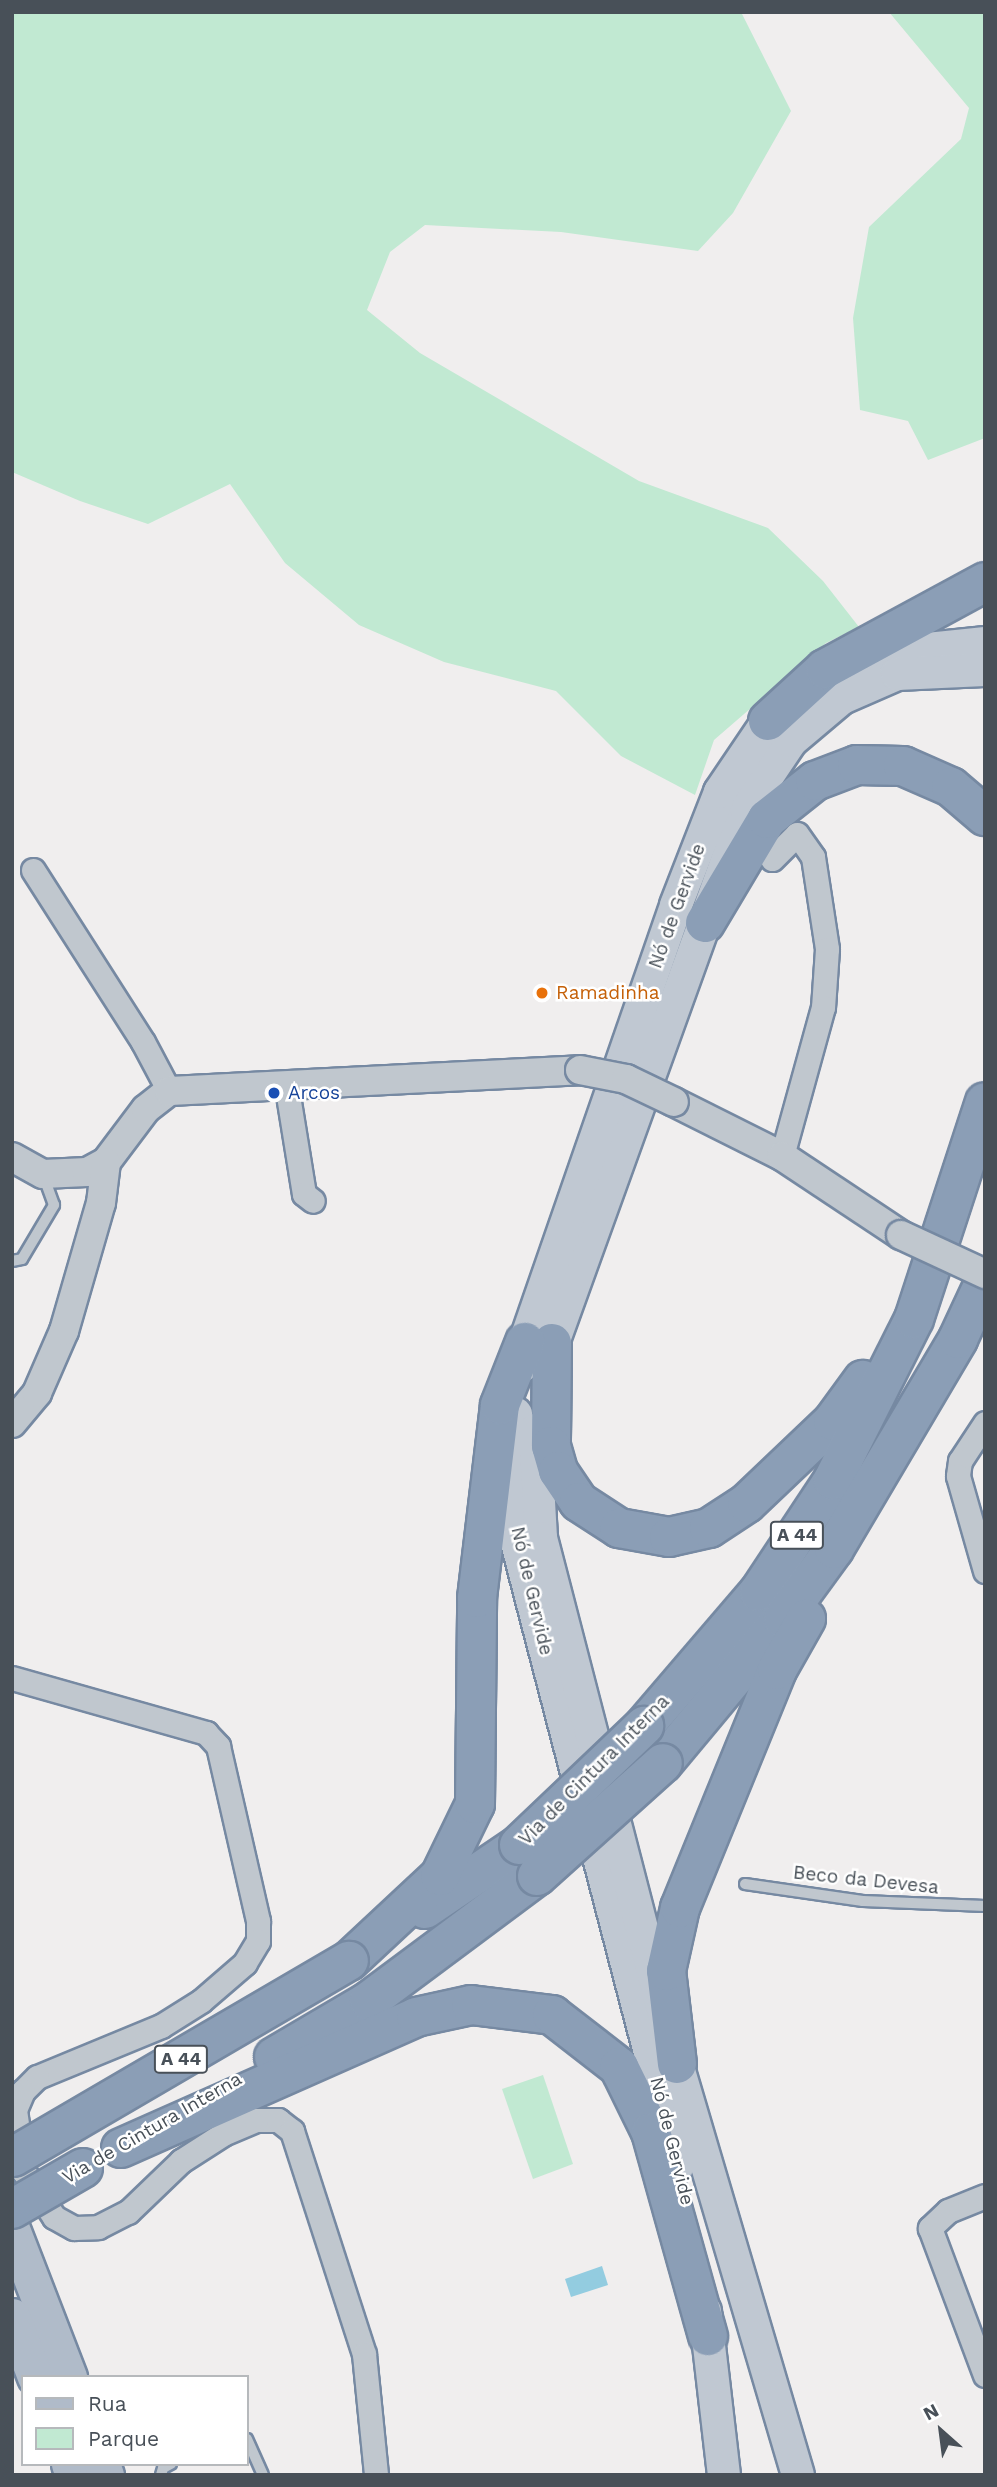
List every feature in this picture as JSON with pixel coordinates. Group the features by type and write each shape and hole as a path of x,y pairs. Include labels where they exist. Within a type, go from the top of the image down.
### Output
{"highway":[{"path":"768,720 825,669 985,582"},
{"path":"705,923 767,819 815,781 857,765 902,766 951,787 985,816"},
{"name":"Via de Cintura Interna","path":"12,2158 528,1860 759,1592 833,1480 914,1319 985,1102"},
{"name":"Via de Cintura Interna","path":"12,2208 121,2148 369,2001 528,1860 663,1763 783,1619 834,1549 958,1339 985,1281"},
{"path":"539,1342 551,1446 558,1471 579,1502 619,1528 669,1537 709,1528 747,1503 833,1421 914,1319"},
{"path":"349,1961 440,1876 475,1804 477,1598 500,1405 539,1342"},
{"path":"677,2064 666,1971 680,1908 777,1670 815,1604 834,1549"},
{"path":"121,2148 416,2017 471,2005 552,2015 619,2067 651,2132 708,2336"}],"main road":[{"name":"Nó de Gervide","path":"724,2475 708,2336 687,2197 517,1542 513,1441 539,1342 676,905 720,792 768,720 830,679 889,653 985,643"},
{"name":"Nó de Gervide","path":"798,2475 677,2064 541,1538 534,1441 539,1342 705,923 746,808 791,741 842,698 897,674 985,670"},
{"path":"12,2229 68,2375"},
{"path":"12,2316 34,2375"}],"street":[{"path":"772,859 797,834 813,857 827,949 822,1007 782,1156"},
{"path":"33,870 143,1042 169,1091"},
{"path":"12,1423 37,1393 64,1331 101,1203 106,1163 146,1109 169,1091 579,1070 626,1079 782,1156 901,1236 985,1274"},
{"path":"286,1083 304,1194 313,1201"},
{"path":"12,1157 43,1174 68,1175 106,1163"},
{"path":"985,1423 960,1461 958,1476 985,1571"},
{"path":"12,1678 206,1733 218,1746 258,1921 258,1941 245,1963 201,2001 161,2026 37,2077 23,2091 15,2109 24,2172 54,2217 74,2228 98,2227 128,2212 181,2161 223,2134 256,2120 278,2120 285,2125 297,2143 364,2354 376,2475"},
{"path":"985,2196 948,2211 930,2228 985,2375"}],"lane":[{"path":"12,1261 22,1259 54,1205 43,1174"},
{"name":"Beco da Devesa","path":"745,1884 863,1901 985,1906"},
{"path":"248,2441 263,2475"}],"green space":[{"path":"12,12 741,12 791,111 733,213 698,251 561,232 425,225 390,252 367,310 420,353 639,481 768,528 823,581 859,627 826,643 714,740 695,795 621,756 556,691 444,662 359,625 285,563 230,484 148,524 80,501 12,472"},
{"path":"889,12 985,12 985,438 928,460 908,421 860,410 853,318 869,227 961,139 969,108"},
{"path":"543,2075 573,2164 533,2179 502,2089"}],"water":[{"path":"602,2266 608,2285 571,2297 565,2279"}],"place":[{"name":"Ramadinha","path":"542,993"},
{"name":"Arcos","path":"274,1093"}]}
